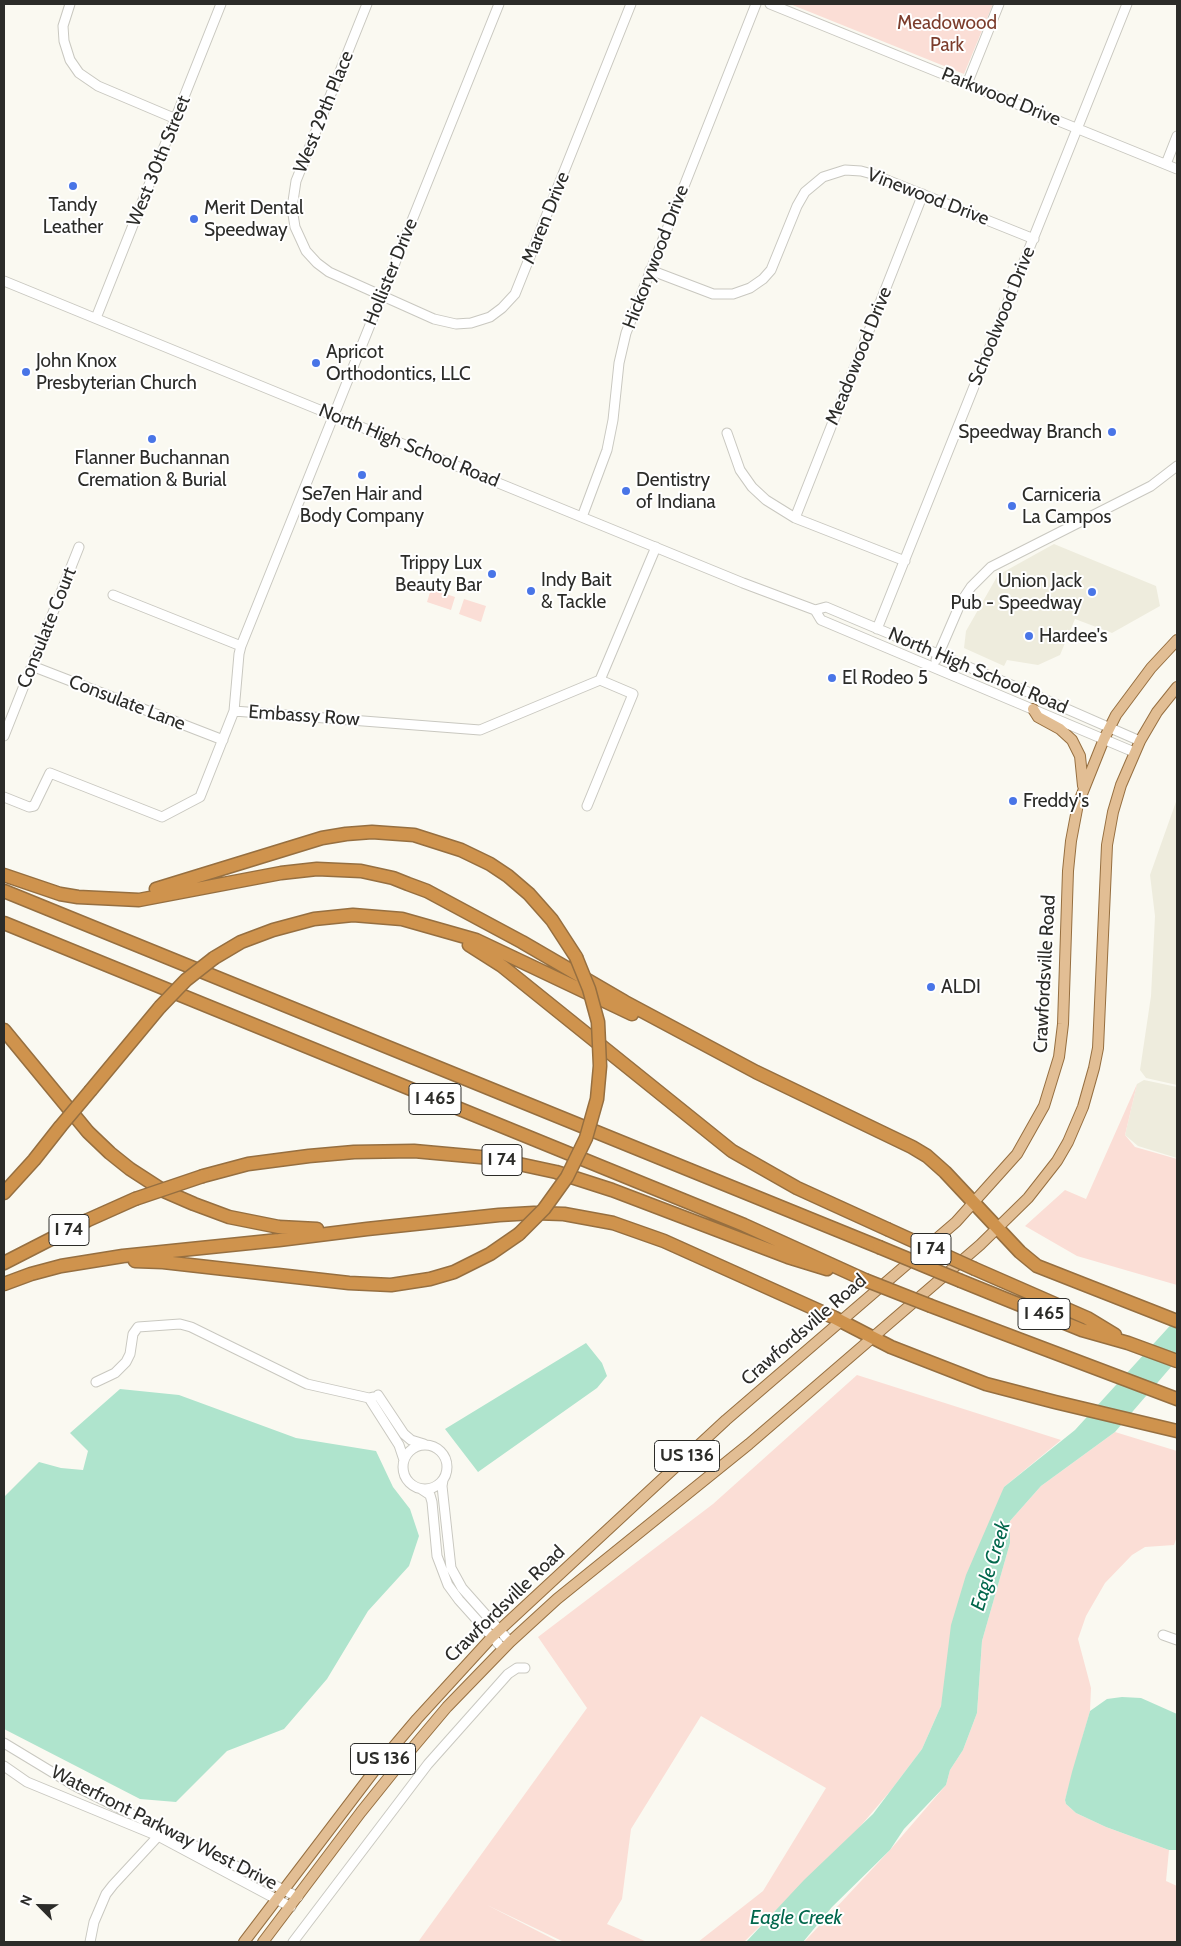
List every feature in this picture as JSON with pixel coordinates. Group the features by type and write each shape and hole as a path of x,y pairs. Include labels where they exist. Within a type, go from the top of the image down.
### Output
{"highway":[{"path":"76,1264 130,1261 163,1262 349,1284 391,1285 430,1279 460,1269 490,1254 519,1234 544,1209 567,1177 586,1138 597,1099 600,1066 598,1022 589,989 576,957 552,920 529,894 490,864 461,850 434,840 395,832 359,832 322,838 187,882 123,898"},
{"path":"4,875 60,894 78,897 139,900 280,873 317,869 361,871 393,878 427,892 522,942 625,1002 756,1072 912,1147 927,1156 945,1172 1020,1252 1037,1266 1177,1321"},
{"name":"I 465","path":"4,890 1082,1330 1128,1343 1177,1361"},
{"name":"I 74","path":"4,1193 34,1160 160,1006 186,980 214,958 241,942 273,930 314,919 353,915 402,919 448,933 502,966 732,1151 797,1188 974,1269 1088,1318 1128,1343"},
{"name":"I 465","path":"4,923 744,1225 864,1280 1177,1399"},
{"path":"448,933 476,940 730,1062 756,1072"},
{"path":"4,1030 88,1132 110,1154 130,1170 164,1190 212,1211 254,1223 304,1229 367,1229"},
{"name":"I 74","path":"4,1263 74,1226 135,1199 202,1176 248,1164 309,1156 354,1152 414,1151 491,1158 556,1172 612,1190 788,1258 864,1280"},
{"path":"4,1284 31,1274 123,1256 534,1213 564,1214 626,1227 664,1241 909,1354 986,1384 1177,1431"}],"main road":[{"name":"Crawfordsville Road","path":"244,1942 348,1803 402,1736 496,1634 719,1427 956,1222 1008,1165 1028,1137 1044,1106 1056,1072 1063,1024 1067,887 1071,841 1083,792 1109,727 1135,687 1177,640"},
{"name":"Crawfordsville Road","path":"263,1942 361,1812 410,1751 447,1707 506,1646 557,1599 749,1444 997,1228 1028,1198 1057,1161 1077,1122 1090,1084 1099,1039 1106,845 1116,799 1134,752 1157,712 1177,687"},
{"path":"1033,709 1038,717 1066,734 1076,748 1082,764 1083,792"}],"street":[{"path":"70,4 63,26 64,42 70,60 79,73 98,86 176,119"},
{"name":"West 30th Street","path":"96,318 221,4"},
{"name":"West 29th Place","path":"367,4 296,182 292,208 294,223 300,241 314,260 336,276 382,296"},
{"name":"Hollister Drive","path":"234,711 238,654 499,4"},
{"name":"Maren Drive","path":"382,296 434,319 456,324 471,323 490,317 513,297 631,4"},
{"name":"Hickorywood Drive","path":"582,517 599,476 607,450 612,426 619,363 626,333 756,4"},
{"name":"Parkwood Drive","path":"770,4 1177,169"},
{"path":"967,84 999,4"},
{"name":"Schoolwood Drive","path":"877,629 1127,4"},
{"path":"1166,164 1177,136"},
{"name":"Vinewood Drive","path":"650,270 709,293 721,295 736,294 754,286 768,273 774,263 802,197 810,186 823,177 845,170 861,171 1034,239"},
{"name":"Meadowood Drive","path":"795,518 923,194"},
{"name":"North High School Road","path":"4,280 656,547 815,610 826,607 1140,741"},
{"path":"727,433 740,470 752,487 766,500 795,518 905,561"},
{"path":"934,666 965,594 991,567 1151,486 1177,466"},
{"name":"Consulate Court","path":"4,736 79,547"},
{"path":"587,806 633,694 600,680 656,547"},
{"path":"113,595 241,646"},
{"name":"North High School Road","path":"815,610 821,620 934,666 1134,752"},
{"name":"Consulate Lane","path":"32,666 223,740"},
{"name":"Embassy Row","path":"4,797 29,807 34,806 48,775 52,774 162,817 200,797 234,711 480,730 600,680"},
{"path":"96,1382 115,1373 126,1362 130,1354 133,1334 138,1327 180,1324 191,1327 307,1384 374,1397 411,1440 436,1447 445,1456 448,1468 443,1480 442,1491 451,1568 462,1588 506,1646"},
{"path":"374,1397 399,1445 407,1479 430,1495 442,1574 452,1593 496,1634"},
{"path":"404,1460 410,1450 424,1444"},
{"path":"421,1489 433,1488 443,1480"},
{"path":"1163,1635 1177,1640"},
{"path":"293,1942 439,1750 508,1674 517,1668 526,1668"},
{"name":"Waterfront Parkway West Drive","path":"4,1743 75,1786 290,1907"},
{"name":"Waterfront Parkway West Drive","path":"4,1766 27,1782 161,1833 298,1897"},
{"path":"90,1942 94,1922 106,1894 161,1833"}],"shaded area":[{"path":"1054,544 1156,586 1160,606 1112,633 1075,619 1060,655 1038,665 1007,660 1004,666 964,648 966,631 998,575"},
{"path":"1177,799 1177,1085 1146,1078 1140,1070 1151,996 1155,916 1150,875"},
{"path":"1144,1080 1177,1087 1177,1158 1138,1146 1125,1135 1137,1084"}],"green space":[{"name":"Meadowood Park","path":"790,4 993,4 964,74"},
{"path":"431,589 455,597 451,610 427,602"},
{"path":"464,599 486,606 481,622 459,614"},
{"path":"1137,1084 1125,1135 1135,1147 1177,1159 1177,1285 1077,1256 1025,1226 1065,1190 1086,1199"},
{"path":"857,1375 1061,1440 1004,1487 941,1706 922,1749 892,1789 858,1829 744,1942 698,1942 763,1891 826,1788 701,1716 631,1829 622,1899 607,1924 647,1942 564,1942 487,1905 559,1942 418,1942 587,1708 538,1637 713,1504"},
{"path":"1115,1432 1177,1451 1177,1536 1174,1545 1145,1547 1132,1555 1105,1583 1086,1616 1078,1639 1091,1688 1090,1711 1065,1800 1066,1804 1076,1813 1106,1827 1169,1850 1166,1881 1177,1886 1177,1942 804,1942 890,1850 946,1785 950,1770 963,1750 977,1713 982,1641 1010,1543 1010,1521 1041,1486"}],"water":[{"name":"Eagle Creek","path":"1177,1318 1177,1360 1115,1432 1041,1486 1010,1521 1010,1543 982,1641 977,1713 963,1750 950,1770 946,1785 904,1829 890,1850 832,1907 803,1942 746,1942 804,1880 873,1814 922,1749 941,1706 951,1625 966,1575 1004,1487 1075,1430"},
{"path":"586,1343 602,1363 607,1376 597,1388 478,1472 445,1429"},
{"path":"120,1389 179,1395 296,1438 376,1451 393,1487 410,1509 419,1536 409,1566 368,1611 327,1679 284,1729 227,1751 176,1802 140,1799 4,1729 4,1497 39,1462 61,1468 83,1470 88,1451 70,1433"},
{"path":"1122,1697 1141,1698 1177,1714 1176,1850 1169,1850 1106,1827 1076,1813 1066,1804 1065,1800 1072,1772 1090,1711 1107,1699"}],"place":[{"name":"Tandy Leather","path":"73,186"},
{"name":"Merit Dental Speedway","path":"194,219"},
{"name":"Apricot Orthodontics, LLC","path":"316,363"},
{"name":"John Knox Presbyterian Church","path":"26,372"},
{"name":"Speedway Branch","path":"1112,432"},
{"name":"Flanner Buchannan Cremation & Burial","path":"152,439"},
{"name":"Se7en Hair and Body Company","path":"362,475"},
{"name":"Dentistry of Indiana","path":"626,491"},
{"name":"Carniceria La Campos","path":"1012,506"},
{"name":"Trippy Lux Beauty Bar","path":"492,574"},
{"name":"Indy Bait & Tackle","path":"531,591"},
{"name":"Union Jack Pub - Speedway","path":"1092,592"},
{"name":"Hardee's","path":"1029,636"},
{"name":"El Rodeo 5","path":"832,678"},
{"name":"Freddy's","path":"1013,801"},
{"name":"ALDI","path":"931,987"}]}
